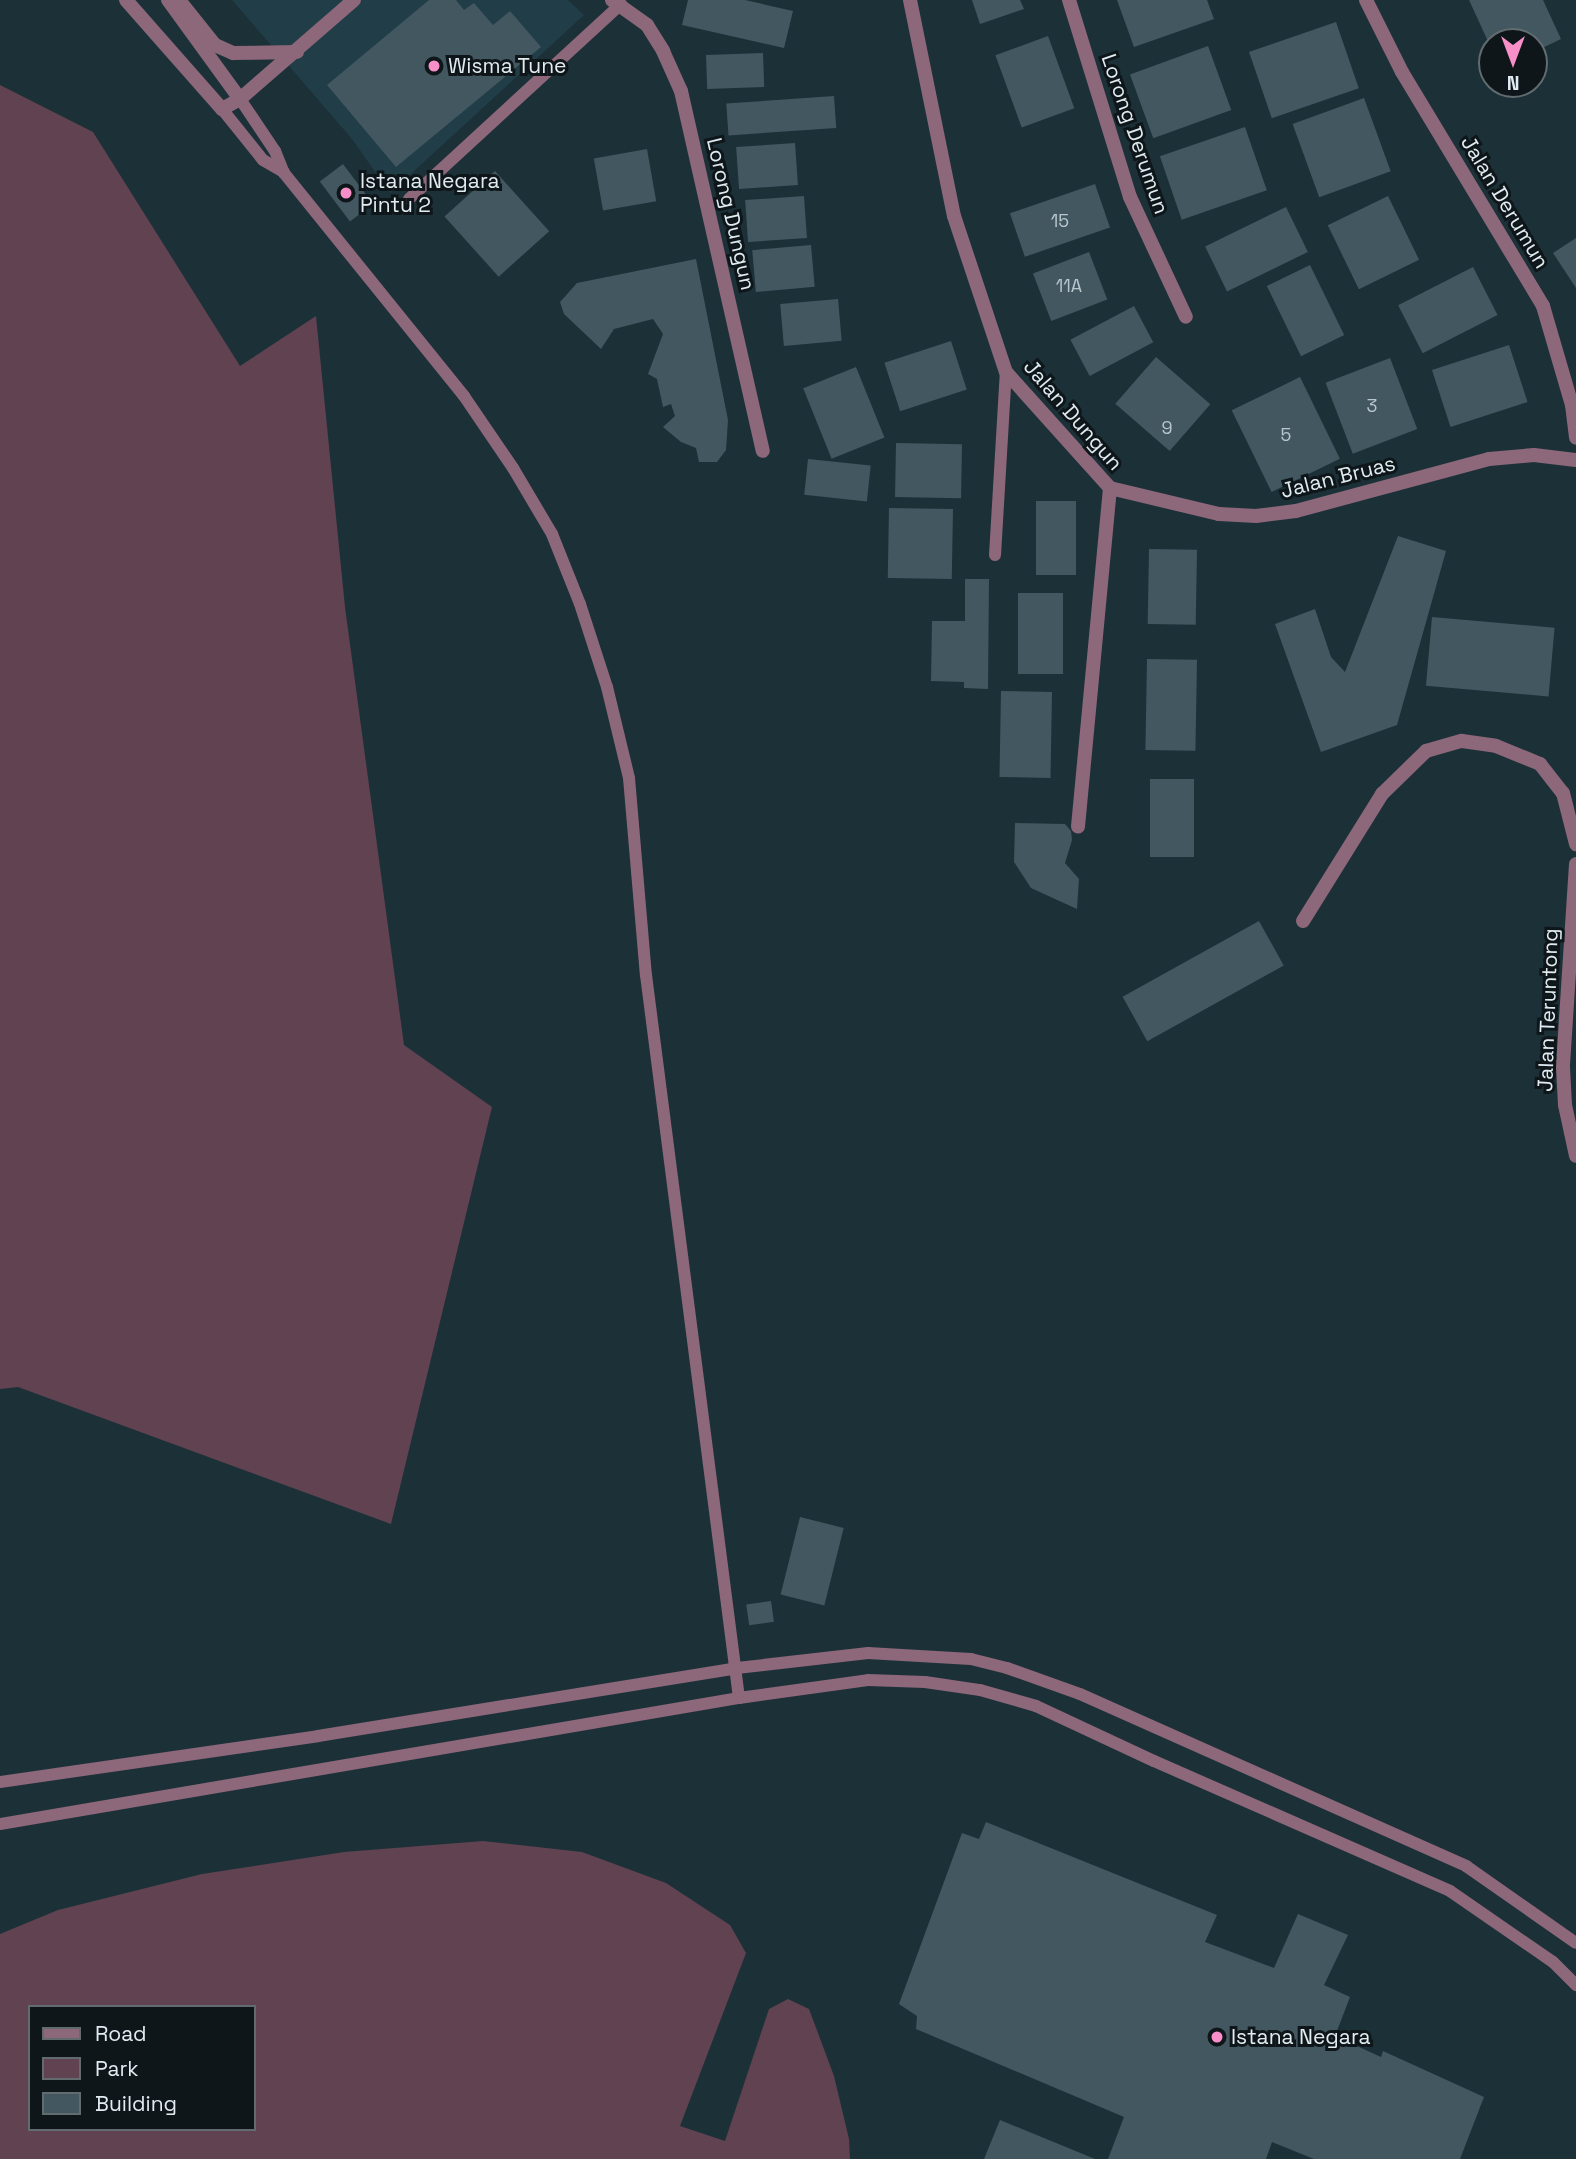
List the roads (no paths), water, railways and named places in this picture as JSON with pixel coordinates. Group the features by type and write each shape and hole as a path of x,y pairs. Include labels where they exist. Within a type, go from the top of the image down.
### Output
{"street":[{"path":"126,0 222,109 240,99 297,52 354,0"},
{"path":"168,0 240,99"},
{"path":"179,0 215,45 233,54 297,52"},
{"name":"Jalan Dungun","path":"910,0 954,216 1006,372 1110,488 1079,827"},
{"name":"Lorong Derumun","path":"1069,0 1130,197 1186,317"},
{"name":"Jalan Derumun","path":"1366,0 1402,72 1544,306 1572,405 1576,438"},
{"name":"Lorong Dungun","path":"620,1 647,25 681,91 763,451"},
{"name":"Jalan Bruas","path":"1110,488 1219,514 1256,516 1296,511 1489,459 1534,455 1576,460"},
{"path":"1303,921 1382,794 1426,751 1462,741 1496,746 1540,764 1563,793 1576,844"},
{"name":"Jalan Teruntong","path":"1576,864 1563,1067 1565,1105 1576,1156"}],"lane":[{"path":"409,199 620,1"},
{"path":"240,99 275,151 284,173"},
{"path":"222,109 263,160 284,173 296,187 464,396 513,468 552,534 580,604 607,687 629,778 646,975 739,1698"},
{"path":"995,555 1006,372"},
{"path":"0,1782 318,1736 737,1668 868,1653 971,1659 1007,1668 1168,1732 1466,1866 1576,1943"},
{"path":"0,1824 739,1698 868,1680 925,1682 980,1690 1036,1706 1450,1891 1553,1962 1576,1985"}],"place":[{"name":"Wisma Tune","path":"434,66"},
{"name":"Istana Negara Pintu 2","path":"346,193"},
{"name":"Istana Negara","path":"1217,2037"}]}
